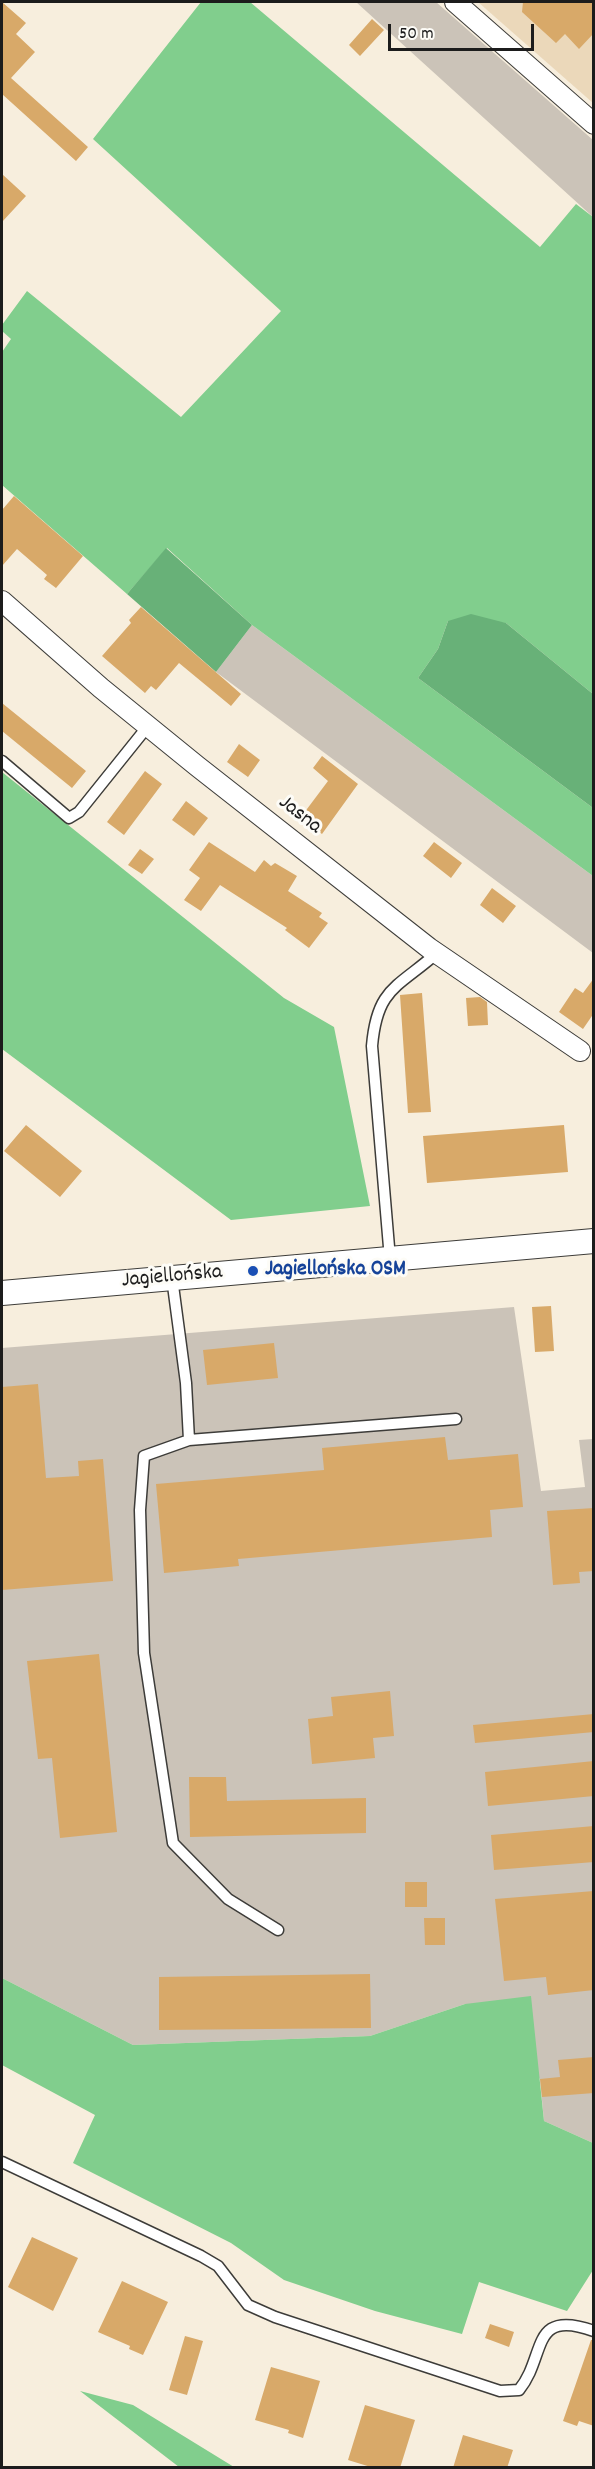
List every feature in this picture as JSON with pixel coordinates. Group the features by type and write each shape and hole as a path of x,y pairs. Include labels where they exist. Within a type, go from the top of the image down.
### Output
{"street":[{"path":"455,2 594,124"},
{"name":"Jasna","path":"2,601 148,726 437,953 580,1051"},
{"name":"Jagiellońska","path":"2,1293 594,1241"}],"lane":[{"path":"2,761 69,818 79,812 148,726"},
{"path":"390,1259 372,1046 375,1019 390,992 437,953"},
{"path":"172,1278 186,1383 189,1440"},
{"path":"278,1930 228,1899 173,1843 144,1653 140,1510 144,1456 189,1440 456,1419"},
{"path":"2,2162 201,2256 218,2266 248,2305 275,2317 500,2391 519,2390 529,2377 539,2343 550,2330 564,2324 594,2331"}],"shaded area":[{"path":"356,2 436,2 593,140 593,217"},
{"path":"478,2 593,2 593,103"},
{"path":"252,625 593,876 593,953 216,672"},
{"path":"514,1307 541,1491 585,1487 579,1440 593,1439 593,2143 544,2121 540,2079 465,2004 370,2036 133,2045 2,1978 2,1348"}],"green space":[{"path":"201,2 250,2 540,247 576,204 593,217 593,694 506,623 448,621 438,649 418,678 593,808 593,876 252,625 167,548 127,594 2,485 2,352 11,339 2,331 2,325 27,291 181,417 281,311 93,139"},
{"path":"166,548 252,625 216,672 127,594"},
{"path":"471,614 506,623 593,694 593,808 418,678 438,649 448,621"},
{"path":"2,772 284,998 334,1027 370,1206 231,1220 2,1049"},
{"path":"2,1978 133,2045 370,2036 465,2004 531,1996 544,2121 593,2143 593,2270 567,2311 479,2282 462,2334 375,2311 284,2280 231,2243 73,2163 95,2115 2,2065"},
{"path":"80,2391 133,2405 234,2467 179,2467"}],"building":[{"path":"2,2 26,23 16,34 35,52 11,78 88,147 76,161 2,94"},
{"path":"523,2 594,2 594,33 579,49 565,34 556,43 522,12"},
{"path":"372,19 384,30 360,56 349,45"},
{"path":"2,174 26,196 2,222"},
{"path":"14,496 83,556 56,588 44,579 47,575 17,549 2,566 2,510"},
{"path":"141,607 241,694 231,706 179,663 156,690 151,686 145,693 102,656 131,623 129,620"},
{"path":"2,703 86,771 72,788 2,731"},
{"path":"239,744 260,760 248,777 227,762"},
{"path":"322,756 358,784 322,834 301,817 328,781 313,768"},
{"path":"145,771 162,784 124,835 107,822"},
{"path":"186,801 208,818 194,836 172,820"},
{"path":"209,842 255,872 264,860 271,866 275,863 297,876 288,891 322,913 319,917 328,923 309,948 285,930 287,928 220,885 201,911 184,900 200,878 189,870"},
{"path":"434,842 462,863 451,878 423,856"},
{"path":"140,849 154,859 142,874 128,865"},
{"path":"492,888 516,906 503,923 480,905"},
{"path":"594,978 594,1013 583,1029 559,1012 575,988 583,993"},
{"path":"422,993 431,1112 408,1113 400,995"},
{"path":"480,997 487,1002 488,1025 468,1026 466,998"},
{"path":"26,1125 82,1171 60,1197 4,1151"},
{"path":"564,1125 568,1172 427,1183 423,1136"},
{"path":"551,1306 554,1351 535,1352 532,1307"},
{"path":"274,1343 278,1378 207,1385 203,1350"},
{"path":"38,1384 46,1478 79,1476 78,1461 103,1459 113,1581 2,1590 2,1387"},
{"path":"445,1437 448,1460 518,1454 523,1507 490,1510 492,1537 238,1559 239,1566 164,1573 156,1484 324,1470 322,1448"},
{"path":"594,1508 594,1571 579,1572 580,1583 553,1585 547,1511"},
{"path":"99,1654 117,1832 60,1838 52,1758 38,1759 27,1661"},
{"path":"390,1691 394,1736 373,1738 375,1758 312,1764 308,1719 333,1716 331,1697"},
{"path":"594,1714 594,1732 475,1743 473,1725"},
{"path":"594,1761 594,1796 488,1806 485,1772"},
{"path":"189,1777 226,1777 227,1801 366,1798 366,1833 190,1837"},
{"path":"594,1826 594,1862 494,1870 491,1835"},
{"path":"405,1882 427,1882 427,1907 405,1907"},
{"path":"594,1891 594,1990 548,1995 546,1977 504,1981 495,1899"},
{"path":"424,1918 445,1918 445,1945 425,1945"},
{"path":"370,1974 371,2028 159,2030 159,1977"},
{"path":"594,2057 594,2093 542,2097 540,2079 560,2077 558,2060"},
{"path":"32,2237 78,2258 53,2311 8,2287"},
{"path":"122,2281 168,2302 143,2355 129,2349 130,2346 98,2332"},
{"path":"490,2324 514,2332 509,2347 485,2338"},
{"path":"185,2336 203,2341 187,2395 169,2390"},
{"path":"591,2340 594,2340 594,2426 579,2421 577,2426 563,2421"},
{"path":"271,2367 320,2381 303,2438 288,2433 289,2430 255,2420"},
{"path":"365,2405 415,2420 400,2468 374,2468 348,2460"},
{"path":"463,2435 513,2450 507,2468 453,2468"}],"place":[{"name":"Jagiellońska OSM","path":"253,1271"}]}
